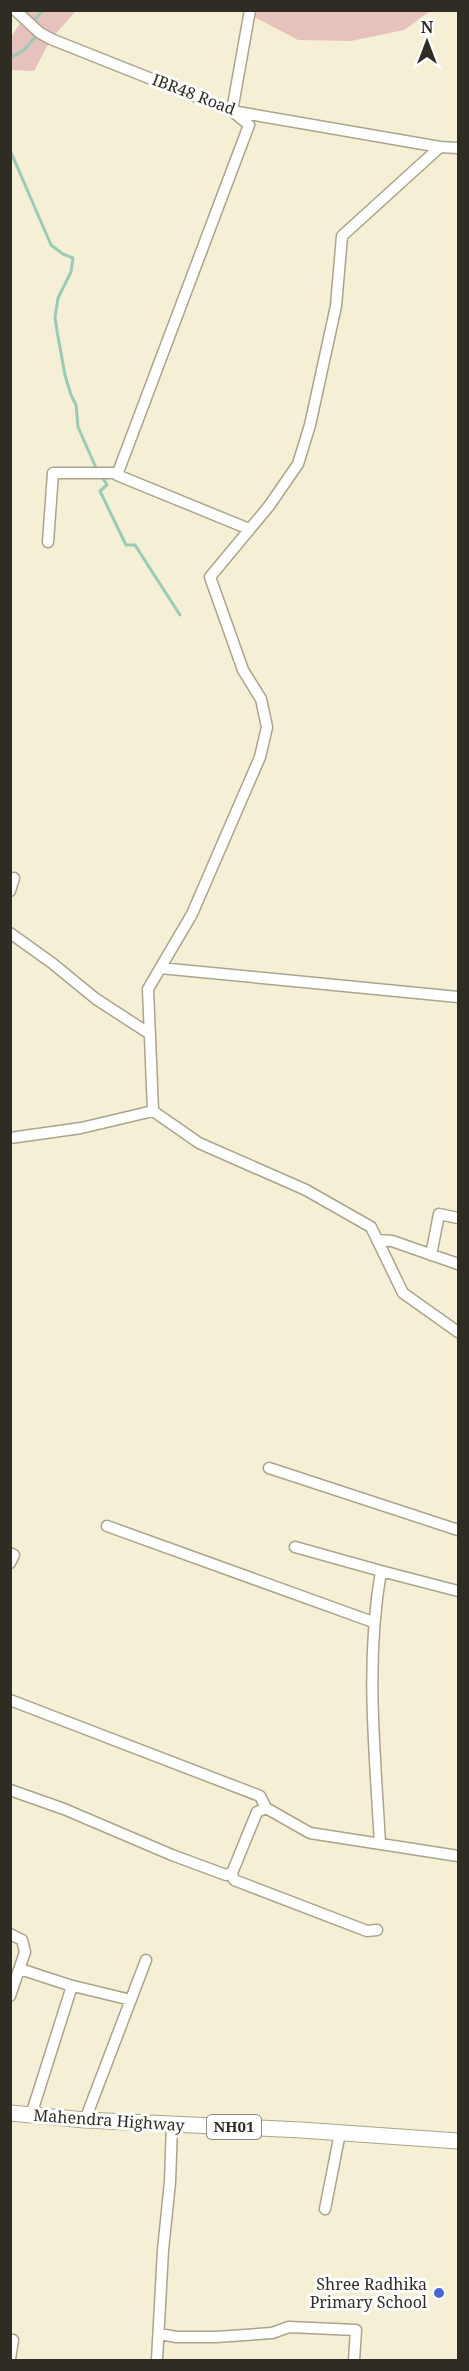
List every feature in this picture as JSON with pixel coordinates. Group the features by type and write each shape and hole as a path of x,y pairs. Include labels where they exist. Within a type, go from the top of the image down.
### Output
{"highway":[{"name":"Mahendra Highway","path":"10,2113 86,2120 459,2141"}],"street":[{"name":"IBR48 Road","path":"15,10 51,39 232,111 440,147 459,148"},
{"path":"118,473 249,125 232,111 250,10"},
{"path":"153,1111 147,989 192,914 260,757 267,728 261,699 243,670 210,577 287,482 298,464 310,424 335,312 342,236 440,147"},
{"path":"48,542 53,473 118,473"},
{"path":"118,473 117,475 249,529"},
{"path":"10,891 14,878"},
{"path":"10,933 96,999 150,1034"},
{"path":"160,968 459,997"},
{"path":"10,1138 81,1128 153,1111 199,1143 306,1190 371,1227 403,1293 459,1332"},
{"path":"431,1255 439,1214 459,1218"},
{"path":"378,1240 392,1241 459,1264"},
{"path":"269,1468 459,1530"},
{"path":"107,1526 373,1622"},
{"path":"295,1547 459,1591"},
{"path":"10,1553 14,1555 10,1563"},
{"path":"380,1844 373,1747 373,1622 381,1571"},
{"path":"10,1700 260,1796 266,1809 310,1833 459,1856"},
{"path":"10,1790 64,1809 172,1855 226,1875 232,1873"},
{"path":"266,1809 257,1812 232,1873 234,1880 367,1931 377,1930"},
{"path":"10,1934 21,1940 25,1952 10,1996"},
{"path":"86,2120 146,1960"},
{"path":"20,1969 72,1986 131,2000"},
{"path":"31,2115 72,1986"},
{"path":"157,2361 172,2124"},
{"path":"325,2209 340,2133"},
{"path":"159,2334 177,2337 216,2337 272,2333 289,2327 357,2330 354,2361"},
{"path":"10,2359 13,2340"}],"shaded area":[{"path":"250,10 430,11 404,30 351,41 298,40 249,14"},
{"path":"26,11 76,11 51,39 34,71 11,70 11,37"}],"waterway":[{"path":"36,18 43,10"},
{"path":"10,58 24,50 35,37"},
{"path":"10,150 51,245 73,258 71,272 58,298 55,317 65,375 76,405 78,427 97,470"},
{"path":"101,475 107,485 100,491 126,545 135,545 180,615"}],"place":[{"name":"Shree Radhika Primary School","path":"439,2293"}]}
